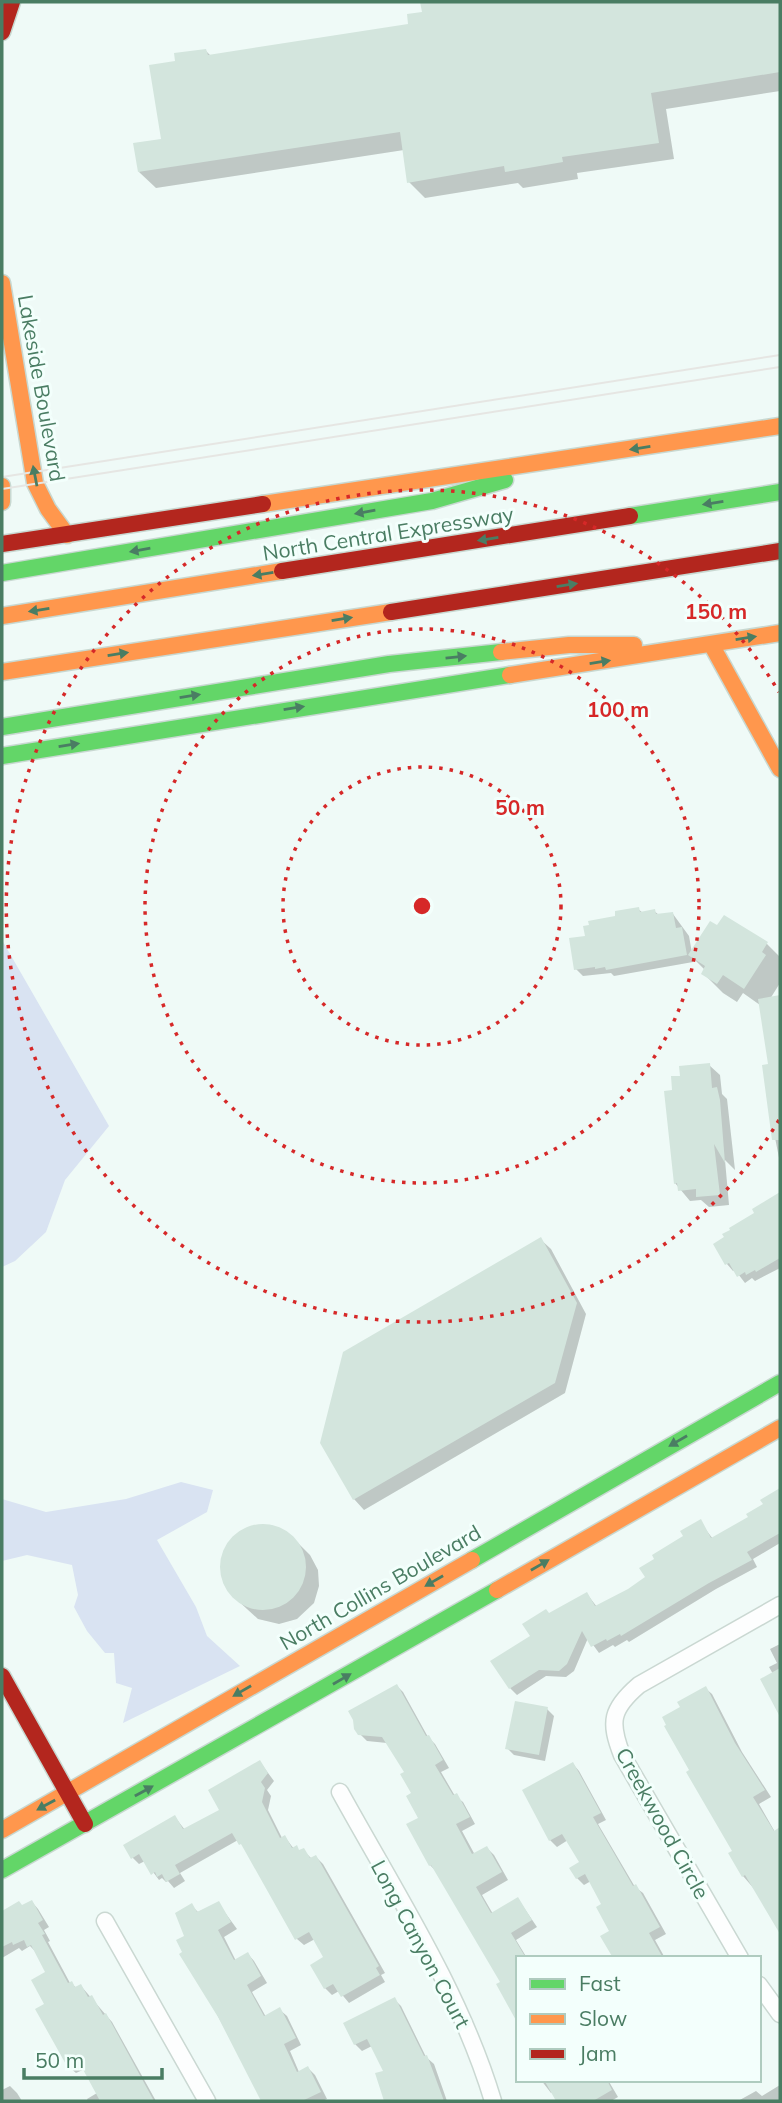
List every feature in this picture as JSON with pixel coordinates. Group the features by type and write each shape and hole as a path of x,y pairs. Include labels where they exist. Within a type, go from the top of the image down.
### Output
{"main road":[{"path":"2,32 12,2"},
{"name":"Lakeside Boulevard","path":"2,283 36,483 48,509 67,535"},
{"path":"2,544 780,426"},
{"path":"2,573 432,501 585,456"},
{"path":"2,486 2,502"},
{"name":"North Central Expressway","path":"2,616 780,492"},
{"path":"2,672 780,551"},
{"path":"2,756 780,633"},
{"path":"2,727 388,664 569,645 711,644"},
{"path":"711,644 780,769"},
{"name":"North Collins Boulevard","path":"2,1870 85,1824 397,1625 719,1440 780,1382"},
{"name":"North Collins Boulevard","path":"2,1830 68,1793 397,1625 719,1440 780,1427"},
{"path":"2,1676 85,1824"}],"street":[{"name":"Creekwood Circle","path":"739,1956 622,1755 612,1724 617,1707 639,1685 780,1605"},
{"name":"Long Canyon Court","path":"340,1792 412,1920 461,2015 493,2101"},
{"path":"105,1921 207,2101"},
{"path":"761,1988 780,2014"}],"shaded area":[{"path":"2,940 109,1126 65,1180 46,1232 15,1261 2,1267"},
{"path":"181,1482 213,1490 207,1512 157,1540 196,1607 207,1636 240,1666 123,1723 132,1688 116,1683 114,1653 105,1653 87,1631 74,1607 78,1595 72,1565 27,1555 2,1561 2,1499 46,1512 126,1499"}],"building":[{"path":"420,2 780,2 780,72 651,93 659,143 562,157 563,162 505,172 504,166 407,183 400,132 138,172 133,143 161,139 149,65 175,61 174,53 206,49 208,55 408,24 407,14 422,12"},
{"path":"639,907 640,912 655,909 656,914 673,912 676,928 682,927 687,955 606,970 605,967 595,967 574,970 569,938 585,936 583,926 589,925 588,921 615,916 615,911"},
{"path":"724,915 768,942 762,952 766,955 744,989 723,975 717,984 701,974 705,966 688,955 710,921 717,925"},
{"path":"780,995 780,1140 772,1140 762,1065 768,1064 758,999"},
{"path":"710,1063 712,1088 717,1087 720,1100 725,1163 714,1144 720,1195 696,1197 696,1189 678,1191 677,1183 674,1184 664,1091 672,1090 671,1076 680,1076 679,1066"},
{"path":"780,1192 780,1258 756,1272 755,1270 746,1275 745,1272 737,1277 729,1263 725,1265 713,1244 724,1237 722,1234 730,1230 729,1228 754,1213 752,1209"},
{"path":"541,1237 577,1303 555,1383 353,1500 320,1443 343,1352"},
{"path":"780,1488 780,1533 747,1552 752,1560 621,1636 620,1634 607,1641 606,1639 591,1647 582,1631 567,1664 559,1671 539,1670 509,1689 490,1661 530,1636 522,1624 546,1609 549,1613 587,1592 595,1606 628,1589 645,1577 639,1568 654,1559 652,1555 683,1536 680,1531 701,1519 711,1538 748,1517 746,1514 763,1504 760,1500"},
{"path":"255,1524 271,1524 294,1536 303,1550 306,1567 303,1584 294,1598 271,1610 255,1610 239,1603 227,1591 220,1575 220,1559 227,1543 239,1531"},
{"path":"780,1668 780,1717 760,1679"},
{"path":"397,1684 426,1736 429,1735 443,1760 435,1765 453,1795 457,1793 470,1817 456,1824 472,1854 487,1846 502,1872 476,1887 491,1913 518,1897 532,1920 511,1933 525,1956 516,1956 516,2020 496,1984 500,1982 406,1824 418,1818 406,1796 411,1793 400,1774 404,1772 382,1737 358,1735 348,1711"},
{"path":"706,1686 735,1743 765,1790 753,1797 774,1831 780,1827 780,1934 745,1875 742,1877 728,1853 732,1851 686,1772 689,1770 664,1726 666,1725 662,1717 680,1707 677,1702"},
{"path":"515,1701 548,1707 539,1755 505,1749"},
{"path":"260,1760 268,1773 261,1782 265,1788 262,1802 280,1838 285,1835 292,1848 297,1845 299,1850 304,1848 310,1858 316,1855 379,1966 376,1968 380,1975 341,1997 333,1984 324,1989 310,1965 323,1957 309,1932 295,1940 241,1844 239,1845 232,1833 175,1865 180,1874 166,1882 162,1874 157,1877 155,1872 151,1875 139,1854 131,1859 123,1845 175,1815 183,1829 219,1810 208,1790"},
{"path":"573,1762 601,1813 593,1817 660,1927 649,1933 662,1956 612,1956 600,1936 609,1931 596,1907 601,1904 585,1874 576,1879 569,1868 579,1862 562,1834 549,1841 522,1790"},
{"path":"32,1900 43,1920 38,1923 45,1934 42,1935 68,1983 72,1981 75,1987 81,1984 88,1997 92,1995 103,2015 106,2013 154,2101 100,2101 79,2062 68,2068 35,2009 44,2004 31,1980 45,1972 31,1945 27,1947 24,1940 2,1947 2,1911 19,1901 22,1905"},
{"path":"219,1901 231,1922 218,1930 234,1960 248,1952 261,1976 247,1985 264,2016 280,2007 296,2038 284,2044 297,2072 308,2066 321,2092 302,2101 261,2101 218,2017 179,1954 182,1952 176,1940 184,1936 175,1913 192,1903 197,1912"},
{"path":"395,1997 424,2056 427,2055 444,2101 384,2101 375,2073 383,2071 367,2039 354,2045 343,2023"},
{"path":"545,2082 608,2082 612,2090 593,2101 556,2101"}],"tram line":[{"path":"2,477 780,355"},
{"path":"2,489 780,367"}],"traffic: fast":[{"path":"2,573 432,501 505,480"},
{"path":"630,516 780,492"},
{"path":"2,727 389,664 501,652"},
{"path":"2,756 510,675"},
{"path":"472,1560 780,1383"},
{"path":"2,1870 497,1590"}],"traffic: slow":[{"path":"2,283 35,483 48,509 67,535"},
{"path":"263,504 780,426"},
{"path":"2,486 2,502"},
{"path":"2,616 282,571"},
{"path":"2,672 391,612"},
{"path":"510,675 780,633"},
{"path":"711,644 780,769"},
{"path":"501,652 569,645 634,645"},
{"path":"497,1590 780,1428"},
{"path":"2,1830 472,1560"}],"traffic: jam":[{"path":"2,32 12,2"},
{"path":"2,544 263,504"},
{"path":"282,571 630,516"},
{"path":"391,612 780,551"},
{"path":"2,1676 85,1824"}]}
